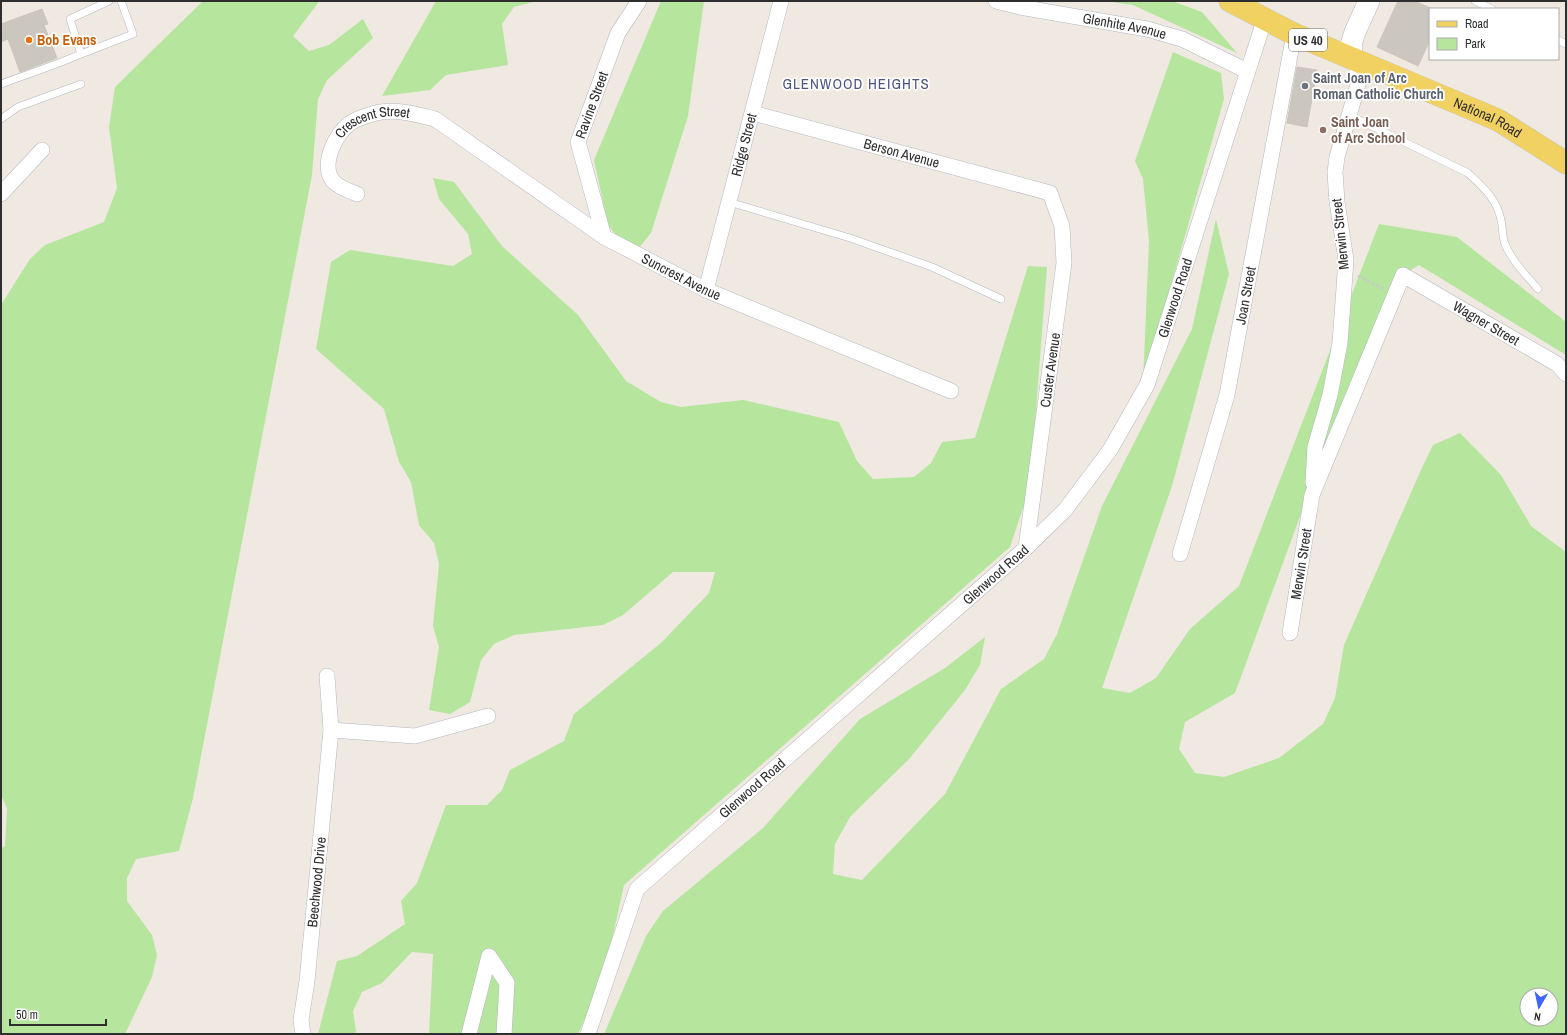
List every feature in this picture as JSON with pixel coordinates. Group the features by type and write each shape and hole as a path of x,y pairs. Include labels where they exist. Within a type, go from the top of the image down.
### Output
{"main road":[{"name":"National Road","path":"1230,1 1294,34 1498,120 1566,163"}],"street":[{"name":"Ravine Street","path":"604,237 578,142 618,33 639,1"},
{"name":"Ridge Street","path":"706,290 781,1"},
{"name":"Glenhite Avenue","path":"996,1 1020,7 1154,31 1182,39 1247,71"},
{"name":"Merwin Street","path":"1290,633 1312,495 1315,447 1330,395 1340,343 1346,260 1337,202 1335,172 1337,157 1359,81 1358,71 1353,58 1353,38 1369,1"},
{"name":"Glenwood Road","path":"588,1034 637,889 1026,548 1065,510 1110,450 1147,385 1265,18"},
{"name":"Joan Street","path":"1180,554 1227,395 1294,34"},
{"name":"Crescent Street","path":"357,194 334,182 328,173 331,150 338,136 351,122 380,112 407,112 435,119"},
{"name":"Berson Avenue","path":"753,113 1050,193"},
{"name":"Suncrest Avenue","path":"435,119 604,237 706,290 951,392"},
{"path":"1,194 42,150"},
{"name":"Custer Avenue","path":"1026,548 1064,263 1062,226 1050,193"},
{"name":"Merwin Street","path":"1312,495 1403,275"},
{"name":"Wagner Street","path":"1403,275 1557,364 1566,374"},
{"name":"Beechwood Drive","path":"303,1034 301,1020 307,981 331,730 327,676"},
{"path":"331,730 415,736 488,716"},
{"path":"469,1034 489,956 507,983 504,1034"}],"lane":[{"path":"81,54 70,19 109,1"},
{"path":"1,84 133,34 121,1"},
{"path":"1475,1 1490,8"},
{"path":"1,119 18,107 81,84"},
{"path":"1349,115 1468,173 1495,201 1501,219 1504,242 1510,254 1522,271 1538,289"},
{"path":"729,202 850,238 925,265 1001,299"}],"path":[{"path":"1345,270 1395,295"}],"green space":[{"path":"203,1 318,1 293,36 309,51 329,45 363,19 373,38 327,80 318,99 312,175 193,798 179,851 136,859 127,878 127,901 152,935 157,955 152,977 125,1034 1,1034 1,848 5,846 7,808 1,795 1,305 30,259 45,245 104,222 117,188 109,127 115,87"},
{"path":"436,1 537,1 514,7 502,24 508,65 446,75 430,90 382,96"},
{"path":"661,1 704,1 688,116 651,233 638,249 620,240 608,225 594,160"},
{"path":"1103,1 1172,1 1202,12 1237,53 1133,5"},
{"path":"1173,52 1221,73 1224,99 1143,383 1149,241 1143,179 1135,161"},
{"path":"433,178 454,182 502,246 578,315 626,381 661,402 681,407 743,400 839,422 857,461 873,479 914,477 931,463 942,442 975,438 1028,266 1047,267 1030,487 1010,547 624,885 604,976 578,1034 429,1034 433,954 412,952 382,983 362,992 353,1011 356,1031 355,1034 318,1034 337,961 357,956 405,924 401,901 417,883 446,805 487,805 502,790 510,770 564,741 574,714 662,642 709,593 715,572 673,572 623,615 603,625 514,635 494,644 481,660 470,702 450,714 429,710 439,647 433,626 439,564 434,543 419,525 411,482 399,462 384,409 316,349 331,262 350,250 453,266 472,254 468,234 439,199"},
{"path":"1216,219 1229,274 1172,486 1102,688 1130,693 1156,678 1190,629 1239,586 1379,224 1457,237 1566,322 1566,355 1419,265 1395,280 1340,408 1235,693 1185,722 1179,749 1195,773 1224,777 1279,758 1323,724 1335,698 1344,645 1421,470 1433,445 1460,433 1501,475 1531,526 1566,552 1566,1034 604,1034 646,936 663,911 763,828 860,719 945,668 985,637 980,665 965,690 910,758 850,817 835,844 833,874 862,880 945,794 1001,689 1044,659 1057,634 1102,506 1192,329"}],"building":[{"path":"1398,1 1415,1 1430,8 1429,42 1418,66 1377,47"},
{"name":"Bob Evans","path":"42,9 48,24 44,25 57,58 20,72 8,39 1,42 1,24"},
{"path":"1297,67 1317,70 1307,127 1287,123"}],"place":[{"name":"Bob Evans","path":"29,40"},
{"name":"Saint Joan of Arc Roman Catholic Church","path":"1305,86"},
{"name":"Saint Joan of Arc School","path":"1323,130"}],"district":[{"name":"GLENWOOD HEIGHTS","path":"856,84"}]}
